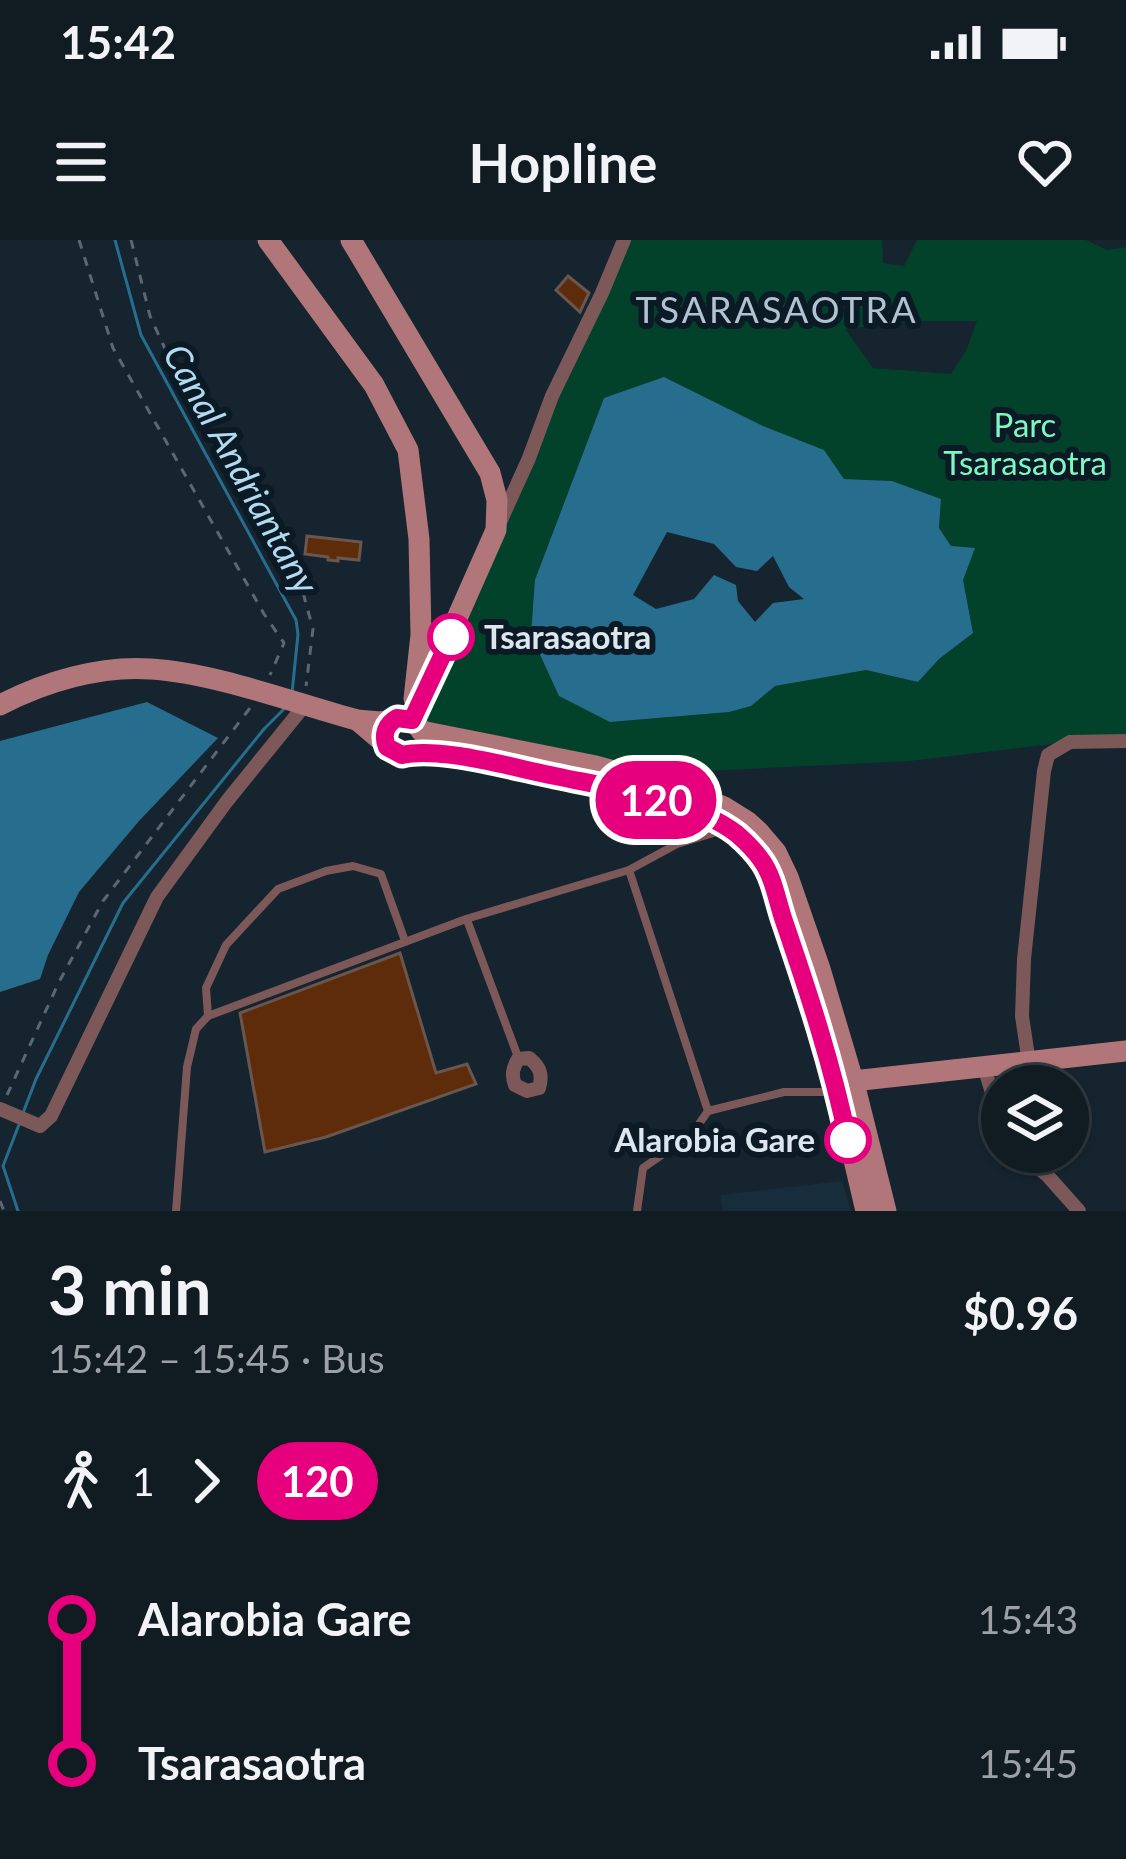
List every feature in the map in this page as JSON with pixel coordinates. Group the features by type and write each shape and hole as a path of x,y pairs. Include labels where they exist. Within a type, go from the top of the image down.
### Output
{"main road":[{"path":"268,240 374,385 408,450 418,539 419,614 405,733"},
{"path":"351,240 490,473 497,500 496,530 431,653 405,733"},
{"path":"419,614 431,653"},
{"path":"0,705 54,683 130,668 170,671 405,733 620,772 703,798 748,821 776,852 820,969 866,1211"},
{"path":"405,733 442,754 678,806 738,835 762,861 772,883 886,1211"},
{"path":"1006,1065 1126,1052"},
{"path":"842,1085 981,1067"}],"street":[{"path":"496,530 624,240"},
{"path":"0,1109 40,1126 51,1116 157,897 227,800 304,706"},
{"path":"1029,1063 1022,1016 1024,959 1048,755 1070,742 1126,741"},
{"path":"1045,1173 1079,1211"}],"lane":[{"path":"176,1211 187,1066 196,1029 208,1016 466,919 629,870 677,844 727,829"},
{"path":"208,1016 206,988 226,945 278,889 353,866 381,874 405,941"},
{"path":"629,870 708,1111"},
{"path":"466,919 518,1059"},
{"path":"637,1211 643,1168 692,1134 708,1111 784,1092 842,1085"}],"path":[{"path":"0,1109 59,982 104,901 262,693 284,643 113,348 79,240"},
{"path":"130,240 150,316 176,373 299,578 313,629 304,706"},
{"path":"0,1201 4,1211"}],"shaded area":[{"path":"842,1181 851,1211 723,1211 720,1195"}],"green space":[{"name":"Parc Tsarasaotra","path":"624,240 882,240 883,263 904,266 917,240 1086,240 1107,250 1126,247 1126,741 648,778 475,743 420,718","holes":["977,321 951,374 873,368 845,329","664,377 824,450 844,479 892,481 941,499 939,528 963,580 973,633 918,682 866,670 775,686 729,712 610,722"]}],"water":[{"path":"664,377 824,450 844,479 892,481 941,499 939,528 951,546 975,548 963,580 973,633 918,682 866,670 775,686 751,706 729,712 610,722 559,696 531,635 535,580 604,398","holes":["667,532 714,544 736,567 757,571 773,556 789,587 804,599 773,603 755,622 738,601 736,585 714,575 694,599 656,609 633,595"]},
{"path":"147,702 218,738 79,892 40,979 0,992 0,741"}],"building":[{"path":"568,276 589,293 580,312 556,290"},
{"path":"307,536 361,542 359,560 305,554"},
{"path":"400,953 436,1073 467,1064 476,1084 326,1137 265,1152 240,1013"}],"waterway":[{"name":"Canal Andriantany","path":"115,240 141,335 296,620 292,693"},
{"name":"Canal Andriantany","path":"23,1113 123,903 286,707"},
{"name":"Canal Andriantany","path":"18,1211 3,1166 20,1122"}],"bus line":[{"name":"120","path":"451,637 412,720 397,718 388,724 387,747 402,755 442,754 592,784 678,806 738,835 762,861 772,883 804,974 848,1140"}],"place":[{"name":"Tsarasaotra","path":"451,637"},
{"name":"Alarobia Gare","path":"848,1140"}],"district":[{"name":"TSARASAOTRA","path":"777,310"}]}
